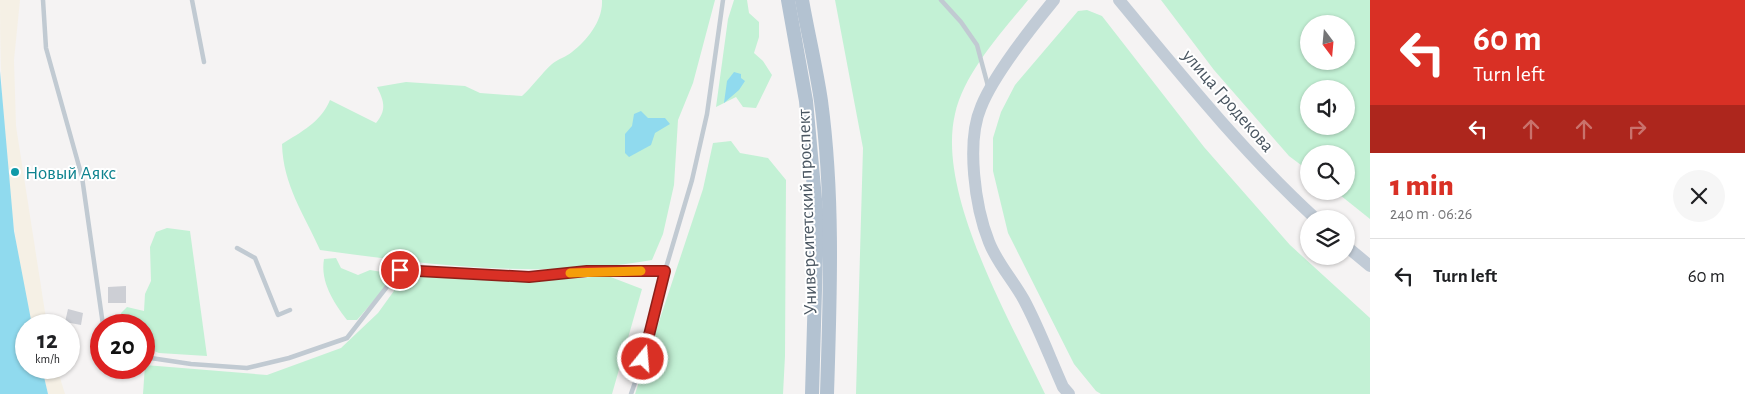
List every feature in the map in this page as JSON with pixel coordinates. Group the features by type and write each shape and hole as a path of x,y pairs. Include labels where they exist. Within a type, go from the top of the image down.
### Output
{"main road":[{"name":"Университетский проспект","path":"788,0 806,101 817,220 812,394"},
{"name":"Университетский проспект","path":"802,0 821,102 826,163 830,284 826,394"},
{"path":"1054,0 989,90 980,108 976,127 975,176 978,206 988,241 1023,299 1063,387 1069,394"},
{"name":"улица Гродекова","path":"1120,0 1204,103 1274,180 1306,210"},
{"path":"1355,254 1370,266"}],"lane":[{"path":"43,0 46,48 82,178 101,314"},
{"path":"192,0 204,62"},
{"path":"631,394 649,342 665,271 692,180 707,114 723,0"},
{"path":"941,0 961,22 976,45 989,90"},
{"path":"237,248 255,258 278,316 290,310"},
{"path":"155,359 191,364 247,368 288,358 347,338 400,270 529,277 587,271 665,271"}],"green space":[{"path":"602,0 715,0 693,83 678,120 674,185 663,234 652,260 570,269 486,268 402,261 320,250 290,186 283,159 282,144 316,120 330,100 376,123 383,110 377,87 406,82 465,86 480,93 522,96 552,64 572,52 588,36 597,23 602,8"},
{"path":"734,0 747,0 749,13 759,22 759,37 754,53 763,61 772,75 756,108 743,107 736,97 716,107 728,19"},
{"path":"835,0 1028,0 996,39 975,68 967,83 955,114 952,146 956,181 966,219 980,257 1045,394 856,394 863,148"},
{"path":"1161,0 1370,0 1370,219 1346,200 1355,200 1355,145 1300,145 1300,164 1289,156 1214,70"},
{"path":"1087,10 1102,16 1204,147 1300,254 1300,265 1312,265 1370,318 1370,394 1101,394 1096,391 1074,364 1008,233 993,171 993,138 1001,112 1015,85 1078,11"},
{"path":"731,141 740,153 768,158 786,180 783,394 635,394 703,189 713,143"},
{"path":"167,228 190,231 207,356 155,351 155,314 121,314 127,307 144,311 145,294 151,281 150,247 156,232"},
{"path":"336,258 341,268 358,275 370,270 388,273 389,283 357,320 347,320 337,307 326,284 323,268 324,259"},
{"path":"421,275 529,281 608,276 642,289 612,394 143,394 144,379 155,379 155,366 267,375 341,348 378,313 404,277"}],"sand":[{"name":"Новый Аякс","path":"0,0 20,0 14,60 16,126 45,314 30,314 16,245 7,164 0,41"},
{"path":"45,379 60,379 65,394 48,394"}],"water":[{"path":"0,71 14,231 30,314 15,314 15,379 45,379 48,394 0,394"},
{"path":"734,72 741,74 741,78 745,81 739,90 724,103 727,81"},
{"path":"641,111 648,118 665,118 670,124 655,133 651,145 629,157 625,153 625,134 632,126 634,114"}],"building":[{"path":"126,286 126,303 108,303 108,287"},
{"path":"68,309 83,313 81,325 80,314 67,314"}],"slow traffic":[{"path":"570,273 587,271 641,271"}],"place":[{"name":"Новый Аякс","path":"15,172"}],"route":[{"path":"400,270 529,277 587,271 665,271 649,342 643,359"}]}
